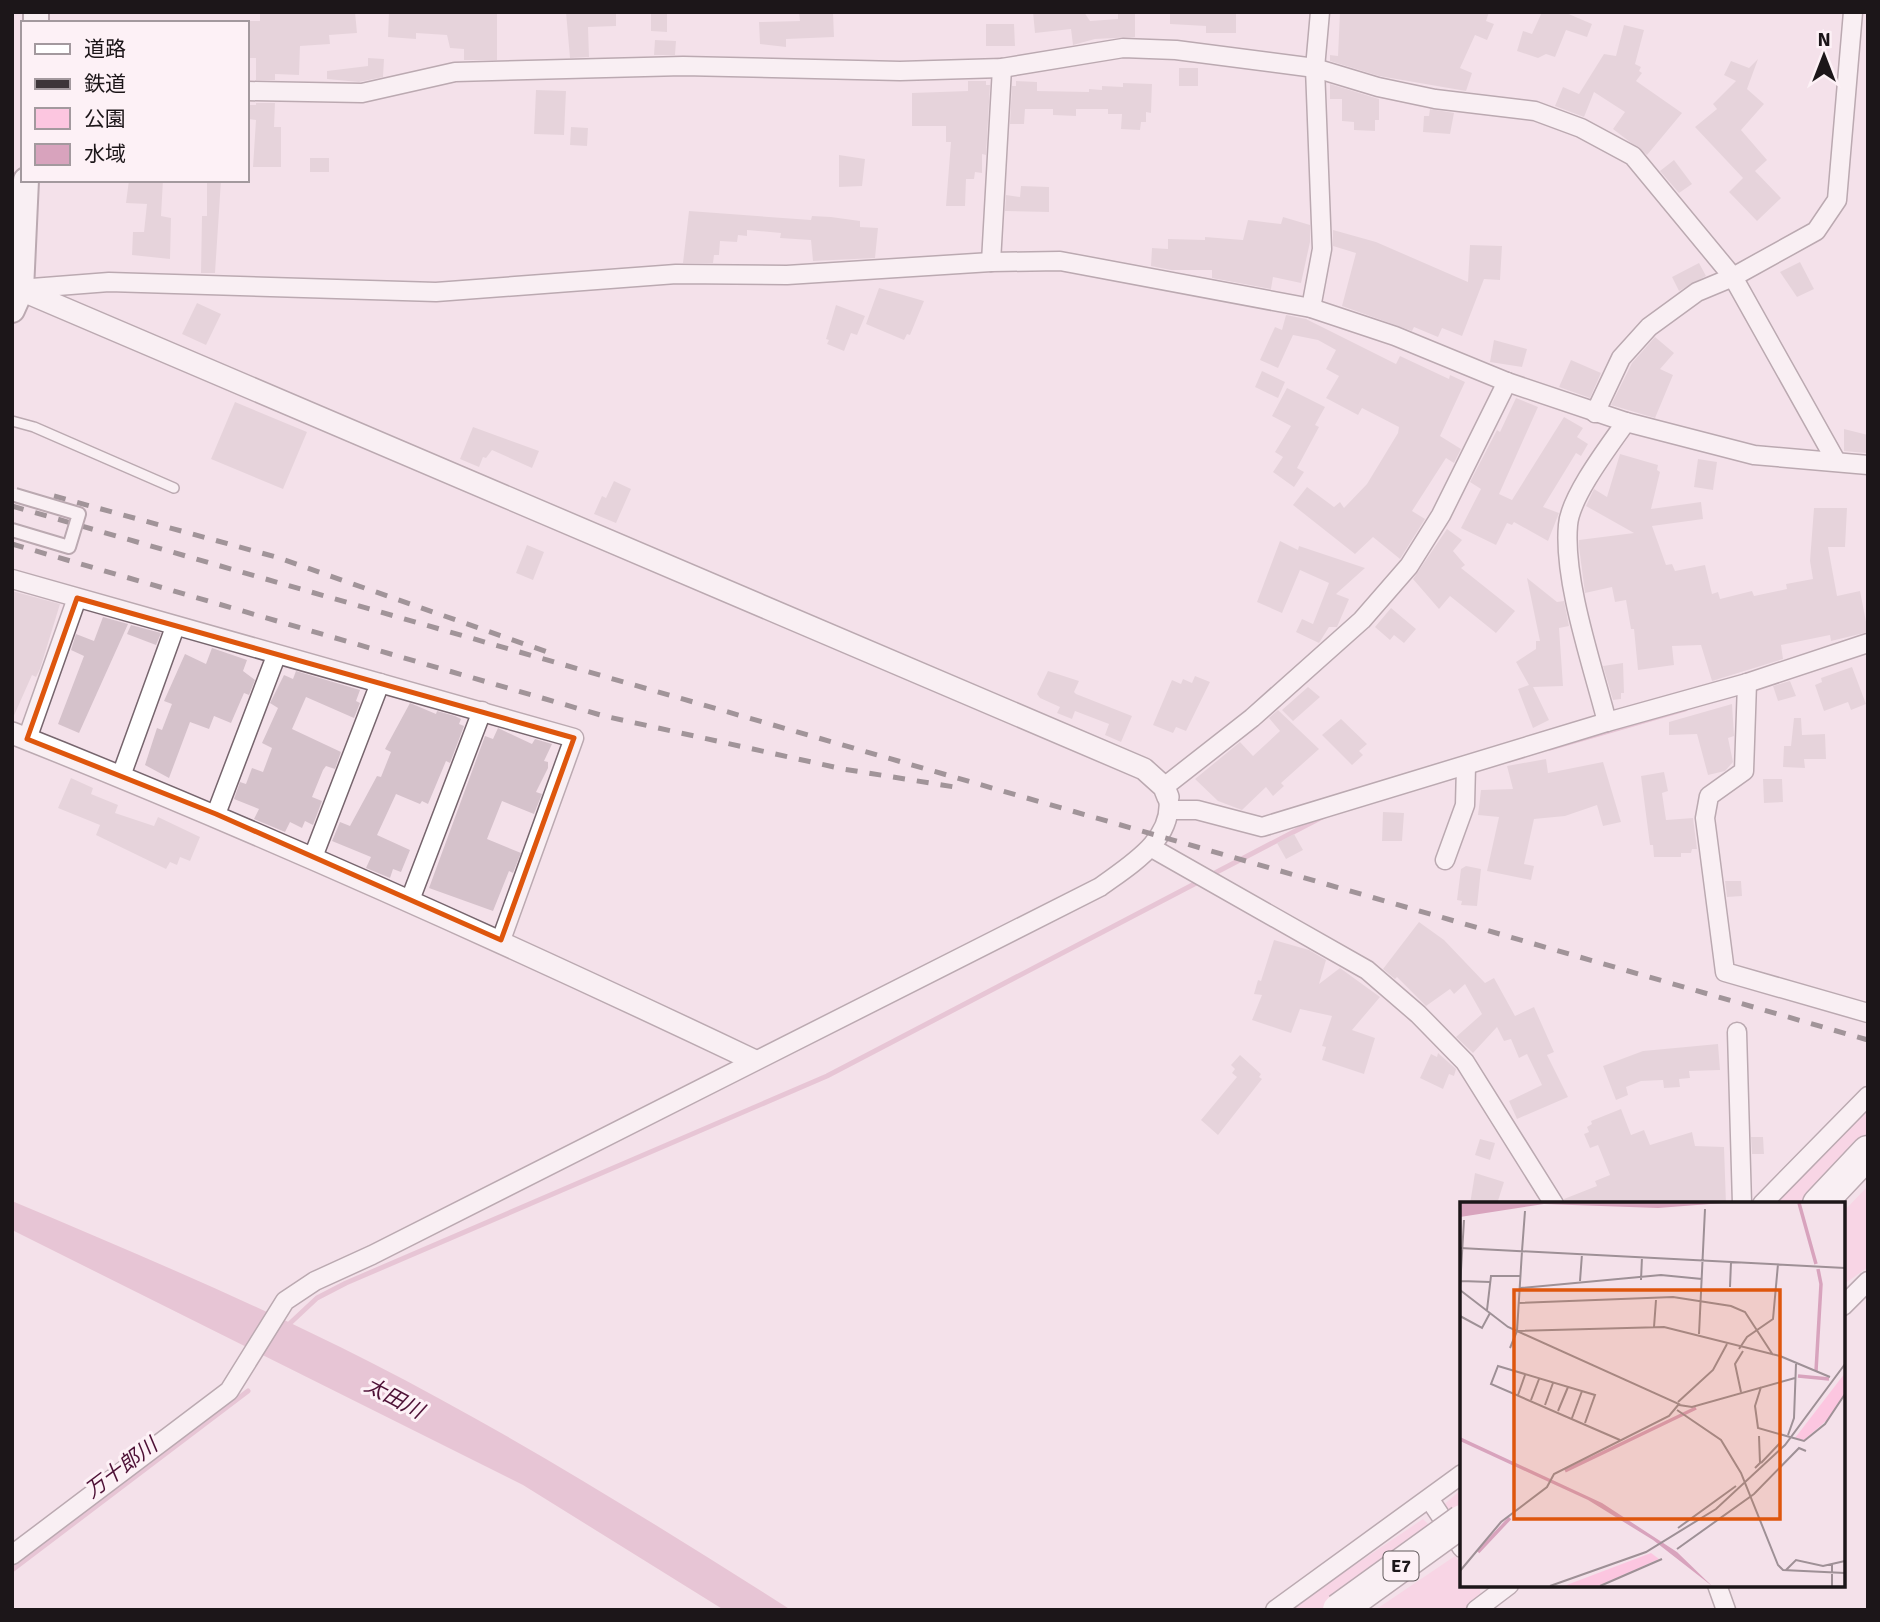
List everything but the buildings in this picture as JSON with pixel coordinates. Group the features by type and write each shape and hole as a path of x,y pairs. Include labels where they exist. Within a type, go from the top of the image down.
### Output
{"highway":[{"path":"1821,1202 1868,1152"},
{"path":"1840,1202 1868,1173"},
{"name":"E7","path":"1339,1610 1460,1522"},
{"name":"E7","path":"1365,1610 1460,1540"}],"main road":[{"path":"15,295 26,182"}],"street":[{"path":"1311,307 1322,249 1315,68 1320,12"},
{"path":"1595,413 1621,358 1649,327 1697,292 1733,277 1816,231 1837,200 1853,12"},
{"path":"248,91 362,93 456,72 683,66 900,71 1002,68 1124,48 1176,50 1315,68 1378,87 1434,99 1535,111 1581,128 1633,156 1733,277 1836,461"},
{"path":"991,262 1002,68"},
{"path":"15,295 109,282 436,292 676,274 788,275 991,262 1060,261 1311,307 1395,336 1507,382 1595,413 1754,455 1868,466"},
{"path":"15,295 960,688 1144,769 1167,798 1196,810 1262,827 1607,722 1747,683 1868,643"},
{"path":"12,1555 229,1391 285,1301 314,1281 372,1255 753,1060 1100,887 1152,848 1167,798 1362,620 1409,566 1441,515 1507,382"},
{"path":"1607,722 1572,582 1568,524 1587,479 1626,422"},
{"path":"12,530 69,547 79,514 15,495"},
{"path":"12,579 276,656 574,738 500,940"},
{"path":"77,598 20,736 216,814 500,940 753,1060"},
{"path":"121,776 175,627"},
{"path":"216,814 276,656"},
{"path":"313,857 380,683"},
{"path":"1747,683 1744,771 1709,796 1705,818 1725,972 1868,1013"},
{"path":"410,900 482,711"},
{"path":"1445,860 1465,805 1466,766"},
{"path":"1152,848 1367,970 1418,1014 1465,1062 1553,1202"},
{"path":"1737,1032 1742,1202"},
{"path":"1764,1202 1868,1096"},
{"path":"1845,1304 1868,1281"},
{"path":"1275,1610 1460,1476"},
{"path":"1430,1500 1460,1545"},
{"path":"1718,1587 1726,1610"},
{"path":"1476,1610 1497,1589"}],"lane":[{"path":"12,421 34,427 174,488"}],"highlighted area":[{"path":"77,598 574,738 501,940 216,814 27,739"}],"green space":[{"path":"1868,1101 1868,1142 1811,1202 1779,1202 1777,1199"},
{"path":"1868,1186 1868,1267 1847,1282 1845,1280 1845,1210"},
{"path":"1460,1491 1460,1514 1450,1522 1441,1507"},
{"path":"1423,1519 1435,1531 1325,1610 1288,1610"},
{"path":"1455,1556 1460,1562 1460,1587 1479,1587 1482,1601 1469,1610 1375,1610"}],"water":[{"name":"太田川","path":"12,1201 238,1299 424,1390 584,1481 791,1610 724,1610 523,1485 12,1230"}],"waterway":[{"path":"1550,748 1685,709"},
{"path":"1211,875 1326,815"},
{"path":"286,1327 317,1298 346,1283 827,1076 1202,880"},
{"name":"万十郎川","path":"12,1570 248,1391"}],"railway":[{"path":"54,496 276,557 553,654"},
{"path":"12,506 1868,1040"},
{"path":"12,544 604,716 843,769 961,788"}]}
